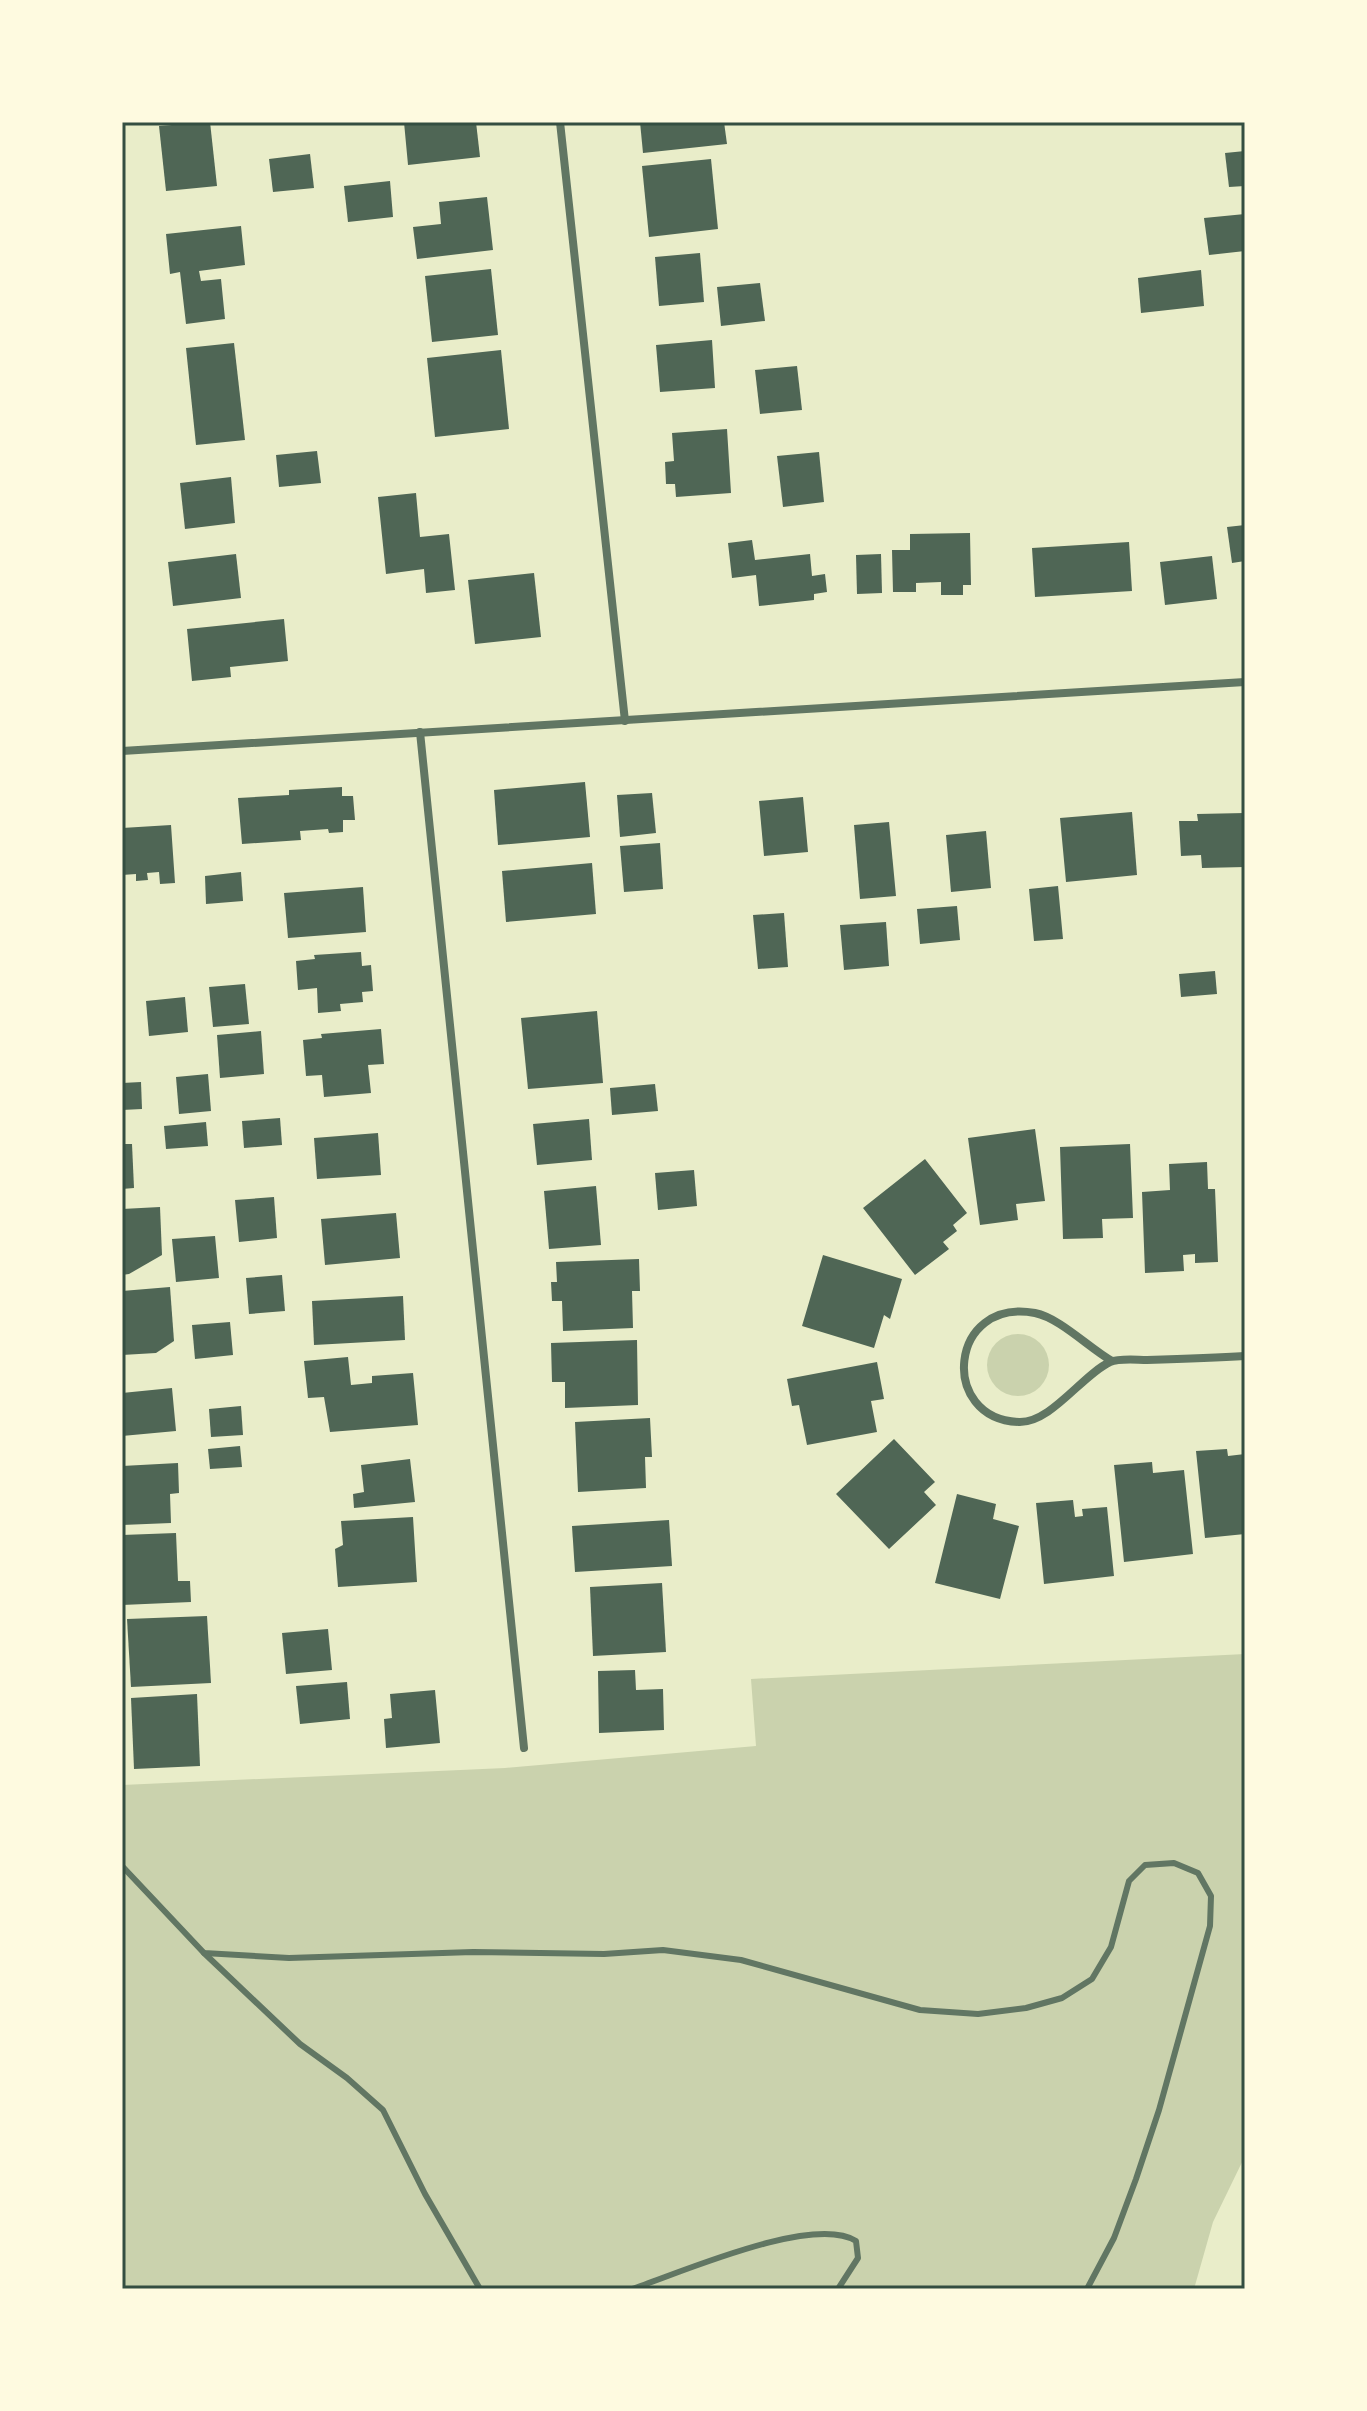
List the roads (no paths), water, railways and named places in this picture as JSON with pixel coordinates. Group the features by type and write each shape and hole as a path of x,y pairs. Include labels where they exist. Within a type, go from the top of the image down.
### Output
{"street":[{"path":"560,122 625,721"},
{"path":"122,751 1245,682"},
{"path":"420,732 524,1748"},
{"path":"1112,1361 1041,1415 1023,1423 988,1414 977,1404 968,1388 964,1370 966,1345 976,1331 987,1321 1004,1314 1021,1312 1037,1313 1059,1324 1112,1361 1245,1356"}],"lane":[{"path":"204,1953 289,1958 473,1952 604,1954 663,1950 741,1960 920,2010 978,2014 1026,2008 1062,1998 1092,1979 1111,1947 1129,1881 1145,1865 1174,1863 1198,1873 1211,1896 1210,1926 1159,2110 1136,2179 1114,2238 1087,2289"},
{"path":"122,1866 204,1953 300,2044 347,2078 383,2110 425,2194 480,2289"},
{"path":"632,2289 713,2259 783,2239 824,2233 846,2234 856,2241 858,2258 838,2289"}]}
